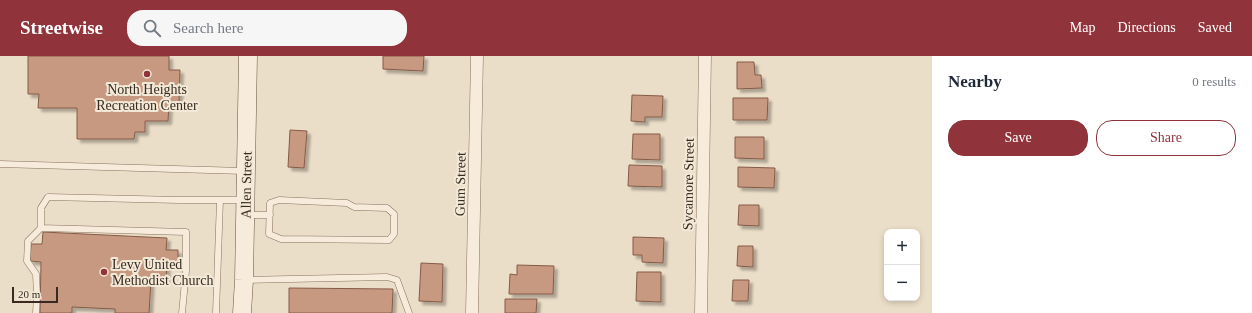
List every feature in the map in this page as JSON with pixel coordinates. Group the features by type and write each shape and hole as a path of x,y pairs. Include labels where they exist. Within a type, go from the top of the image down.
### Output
{"street":[{"name":"Allen Street","path":"242,313 244,280 248,56"},
{"name":"Gum Street","path":"472,313 477,56"},
{"name":"Sycamore Street","path":"702,313 705,56"}],"lane":[{"path":"0,164 246,171"},
{"path":"36,313 36,274 27,261 28,241 41,228 41,208 48,197 220,200 270,216"},
{"path":"216,313 220,200"},
{"path":"279,200 347,203 354,207 387,208 394,214 394,234 389,240 281,239 269,234 270,216 270,203 279,200"},
{"path":"41,228 186,232 186,271 182,313"},
{"path":"244,280 387,277 397,280 409,313"}],"building":[{"path":"28,56 169,56 169,70 180,70 179,104 169,104 168,121 145,121 145,132 135,132 134,139 77,139 77,108 38,108 39,94 28,94"},
{"path":"383,56 424,56 423,71 383,69"},
{"path":"737,62 754,62 755,75 761,75 762,88 737,89"},
{"path":"632,95 663,96 662,117 645,117 645,122 631,121"},
{"path":"733,98 768,98 767,120 733,120"},
{"path":"290,130 307,131 304,168 288,167"},
{"path":"633,134 660,134 660,160 632,159"},
{"path":"735,137 764,137 764,159 735,158"},
{"path":"629,165 662,166 662,187 628,186"},
{"path":"738,167 775,168 774,188 738,187"},
{"path":"739,205 759,205 759,226 738,225"},
{"name":"Levy United Methodist Church","path":"43,232 167,238 166,250 178,250 178,266 167,264 166,280 151,279 149,313 115,313 115,309 72,307 72,313 40,313 41,262 30,261 31,244 42,244"},
{"path":"633,237 664,238 663,263 642,262 642,255 633,255"},
{"path":"738,246 753,246 753,267 737,266"},
{"path":"421,263 443,264 442,302 419,301"},
{"path":"517,265 554,266 553,294 509,294 510,274 517,275"},
{"path":"637,272 661,272 661,302 636,301"},
{"path":"733,280 749,280 748,301 732,301"},
{"path":"289,288 393,289 392,313 289,313"},
{"path":"505,299 537,299 536,313 505,313"}],"place":[{"name":"North Heights Recreation Center","path":"147,74"},
{"name":"Levy United Methodist Church","path":"104,272"}]}
